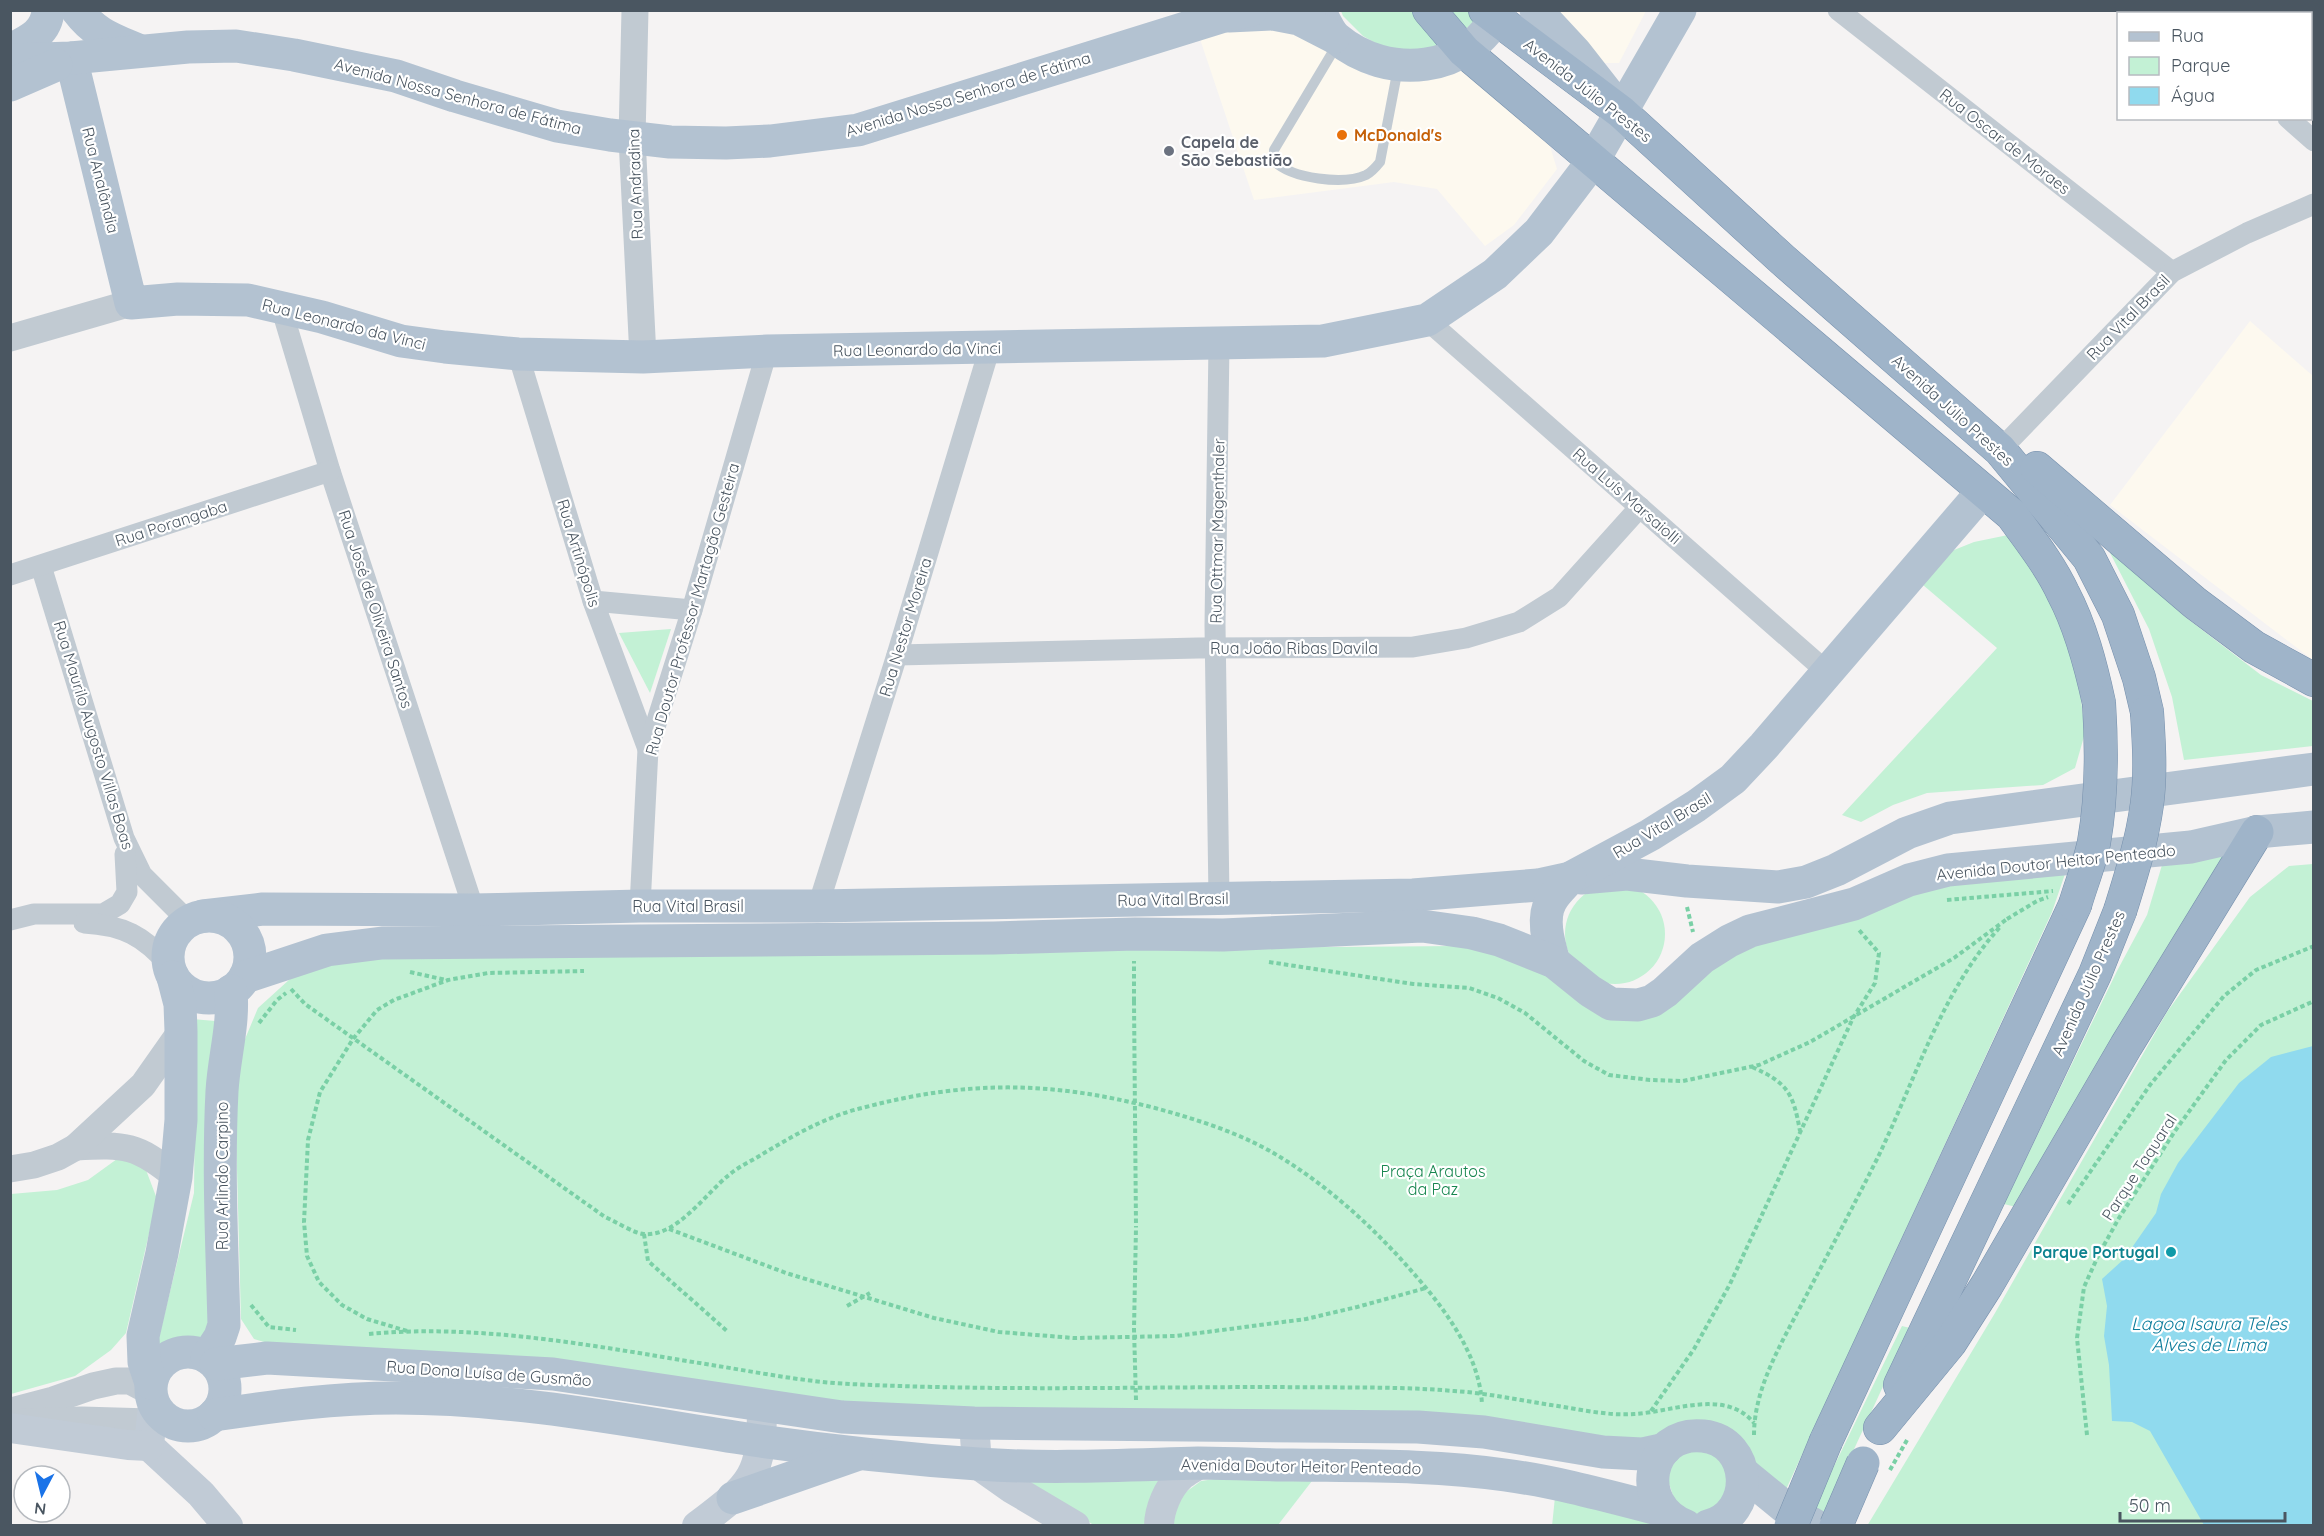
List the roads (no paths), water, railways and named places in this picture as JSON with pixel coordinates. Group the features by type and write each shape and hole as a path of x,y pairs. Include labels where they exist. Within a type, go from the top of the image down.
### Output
{"highway":[{"path":"1429,10 1464,51 2012,515 2037,549 2063,592 2080,635 2099,703 2102,740 2101,776 2094,843 1826,1441 1791,1526"},
{"name":"Avenida Júlio Prestes","path":"1494,13 1621,112 1783,260 2000,450 2089,558 2118,615 2139,678 2147,712 2150,757 2148,802 2140,844 2120,911 2095,974 1895,1431 1876,1468 1836,1526"},
{"path":"2000,450 2034,465 2195,603 2254,647 2313,680"},
{"path":"1895,1431 1962,1324 2126,1046 2257,832"}],"main road":[{"path":"10,50 33,38 42,29 48,10"},
{"path":"77,10 99,33 139,51"},
{"path":"1536,10 1575,52 1621,112"},
{"name":"Rua Leonardo da Vinci","path":"131,303 178,298 248,300 322,317 401,340 518,354 642,357 767,351 1323,341 1427,320 1495,274 1539,232 1593,161 1680,10"},
{"name":"Avenida Nossa Senhora de Fátima","path":"72,58 188,46 236,46 294,55 396,76 557,126 670,142 759,142 858,130 1236,12 1273,14 1331,29 1356,52 1382,63 1398,66"},
{"path":"1398,66 1438,63 1464,51 1480,39 1494,13"},
{"path":"10,60 72,58"},
{"path":"10,85 72,58"},
{"name":"Rua Analândia","path":"72,58 131,303"},
{"name":"Rua Vital Brasil","path":"194,920 263,909 474,910 640,906 818,906 1413,895 1538,885 1570,878 1650,835 1733,779 1764,747 1983,491"},
{"path":"1554,963 1547,937 1550,901 1570,878 1627,874 1687,881 1778,887 1806,882 1836,870 1907,833 1950,818 2313,769"},
{"name":"Avenida Doutor Heitor Penteado","path":"1554,963 1590,992 1611,1004 1638,1005 1665,992 1702,958 1729,940 1750,931 1854,904 1909,880 1948,870 2191,847 2257,832 2313,827"},
{"name":"Rua Arlindo Carpino","path":"194,920 217,916 229,921 239,928 247,939 250,952 250,964 238,984 225,1062 221,1159 224,1325 212,1360"},
{"path":"194,920 176,932 168,954 180,1004 182,1120 176,1177 143,1336 144,1362 154,1411 201,1494 228,1526"},
{"name":"Rua Vital Brasil","path":"171,971 180,986 199,997 210,998 238,984 290,980 327,950 382,943 994,938 1135,934 1223,935 1422,926 1499,939 1554,963"},
{"path":"10,1428 128,1445 154,1411 155,1371 162,1362 172,1355 196,1352 212,1360 224,1376 226,1390 223,1404 203,1423 190,1426 177,1424 154,1411"},
{"name":"Rua Dona Luísa de Gusmão","path":"212,1360 267,1358 553,1374 762,1407"},
{"name":"Rua Dona Luísa de Gusmão","path":"214,1415 301,1402 397,1398 461,1401 602,1417 859,1454 977,1464"},
{"path":"698,1526 733,1498 756,1470 762,1441 762,1407 842,1418 975,1423 1353,1426 1484,1432 1603,1452 1642,1454 1665,1449"},
{"path":"975,1423 977,1464 1011,1488 1075,1526"},
{"path":"1674,1518 1654,1492 1653,1472 1657,1460 1665,1449 1677,1441 1690,1436 1704,1436 1718,1440 1730,1448 1738,1459 1743,1473 1744,1488 1739,1503 1729,1515 1716,1524 1708,1526"},
{"path":"733,1498 859,1454"},
{"path":"1159,1526 1160,1514 1170,1490 1179,1477 1200,1463"},
{"name":"Avenida Doutor Heitor Penteado","path":"977,1464 1363,1465 1497,1474 1578,1489 1674,1518"},
{"path":"1743,1473 1787,1509 1816,1526"}],"street":[{"name":"Rua Andradina","path":"635,10 632,138 642,357"},
{"name":"Rua Oscar de Moraes","path":"1838,10 2172,272"},
{"path":"2290,120 2313,141"},
{"name":"Rua Vital Brasil","path":"2000,450 2172,272 2247,233 2313,204"},
{"name":"Rua Leonardo da Vinci","path":"10,339 131,303"},
{"name":"Rua José de Oliveira Santos","path":"280,307 330,471 474,910"},
{"name":"Rua Luís Marsaiolli","path":"1427,320 1827,672"},
{"name":"Rua Ottmar Magenthaler","path":"1219,343 1216,648 1219,898"},
{"name":"Rua Nestor Moreira","path":"818,906 990,348"},
{"name":"Rua Doutor Professor Martagão Gesteira","path":"640,906 648,749 692,610 767,351"},
{"name":"Rua Artinópolis","path":"518,354 592,601 648,749"},
{"name":"Rua Porangaba","path":"10,575 330,471"},
{"name":"Rua João Ribas Davila","path":"897,655 1216,648 1413,647 1466,638 1519,622 1559,597 1640,507"},
{"name":"Rua Maurilo Augosto Villas Boas","path":"41,566 124,838 142,875 181,914 194,920"},
{"path":"592,601 692,610"},
{"path":"10,922 34,914 103,914 120,904 127,892 124,838"},
{"path":"10,922 111,925 135,934 156,950 171,971"},
{"path":"10,1169 34,1165 58,1157 76,1147 142,1085 182,1031"},
{"path":"76,1147 107,1145 132,1148 153,1158 176,1177"},
{"path":"10,1412 116,1381 130,1381 154,1411"},
{"path":"10,1423 154,1411"}],"lane":[{"path":"1331,29 1274,150 1274,161 1283,170 1323,180 1365,176 1373,171 1380,162 1398,66"}],"water":[{"name":"Lagoa Isaura Teles Alves de Lima","path":"2313,1046 2313,1525 2204,1525 2150,1431 2132,1422 2112,1421 2109,1365 2104,1336 2107,1306 2102,1279 2124,1259 2156,1213 2161,1194 2178,1163 2239,1083 2271,1057"}],"place":[{"name":"McDonald's","path":"1342,135"},
{"name":"Capela de São Sebastião","path":"1169,151"},
{"name":"Parque Portugal","path":"2171,1252"}],"park label":[{"name":"Praça Arautos da Paz","path":"1433,1180"}]}
